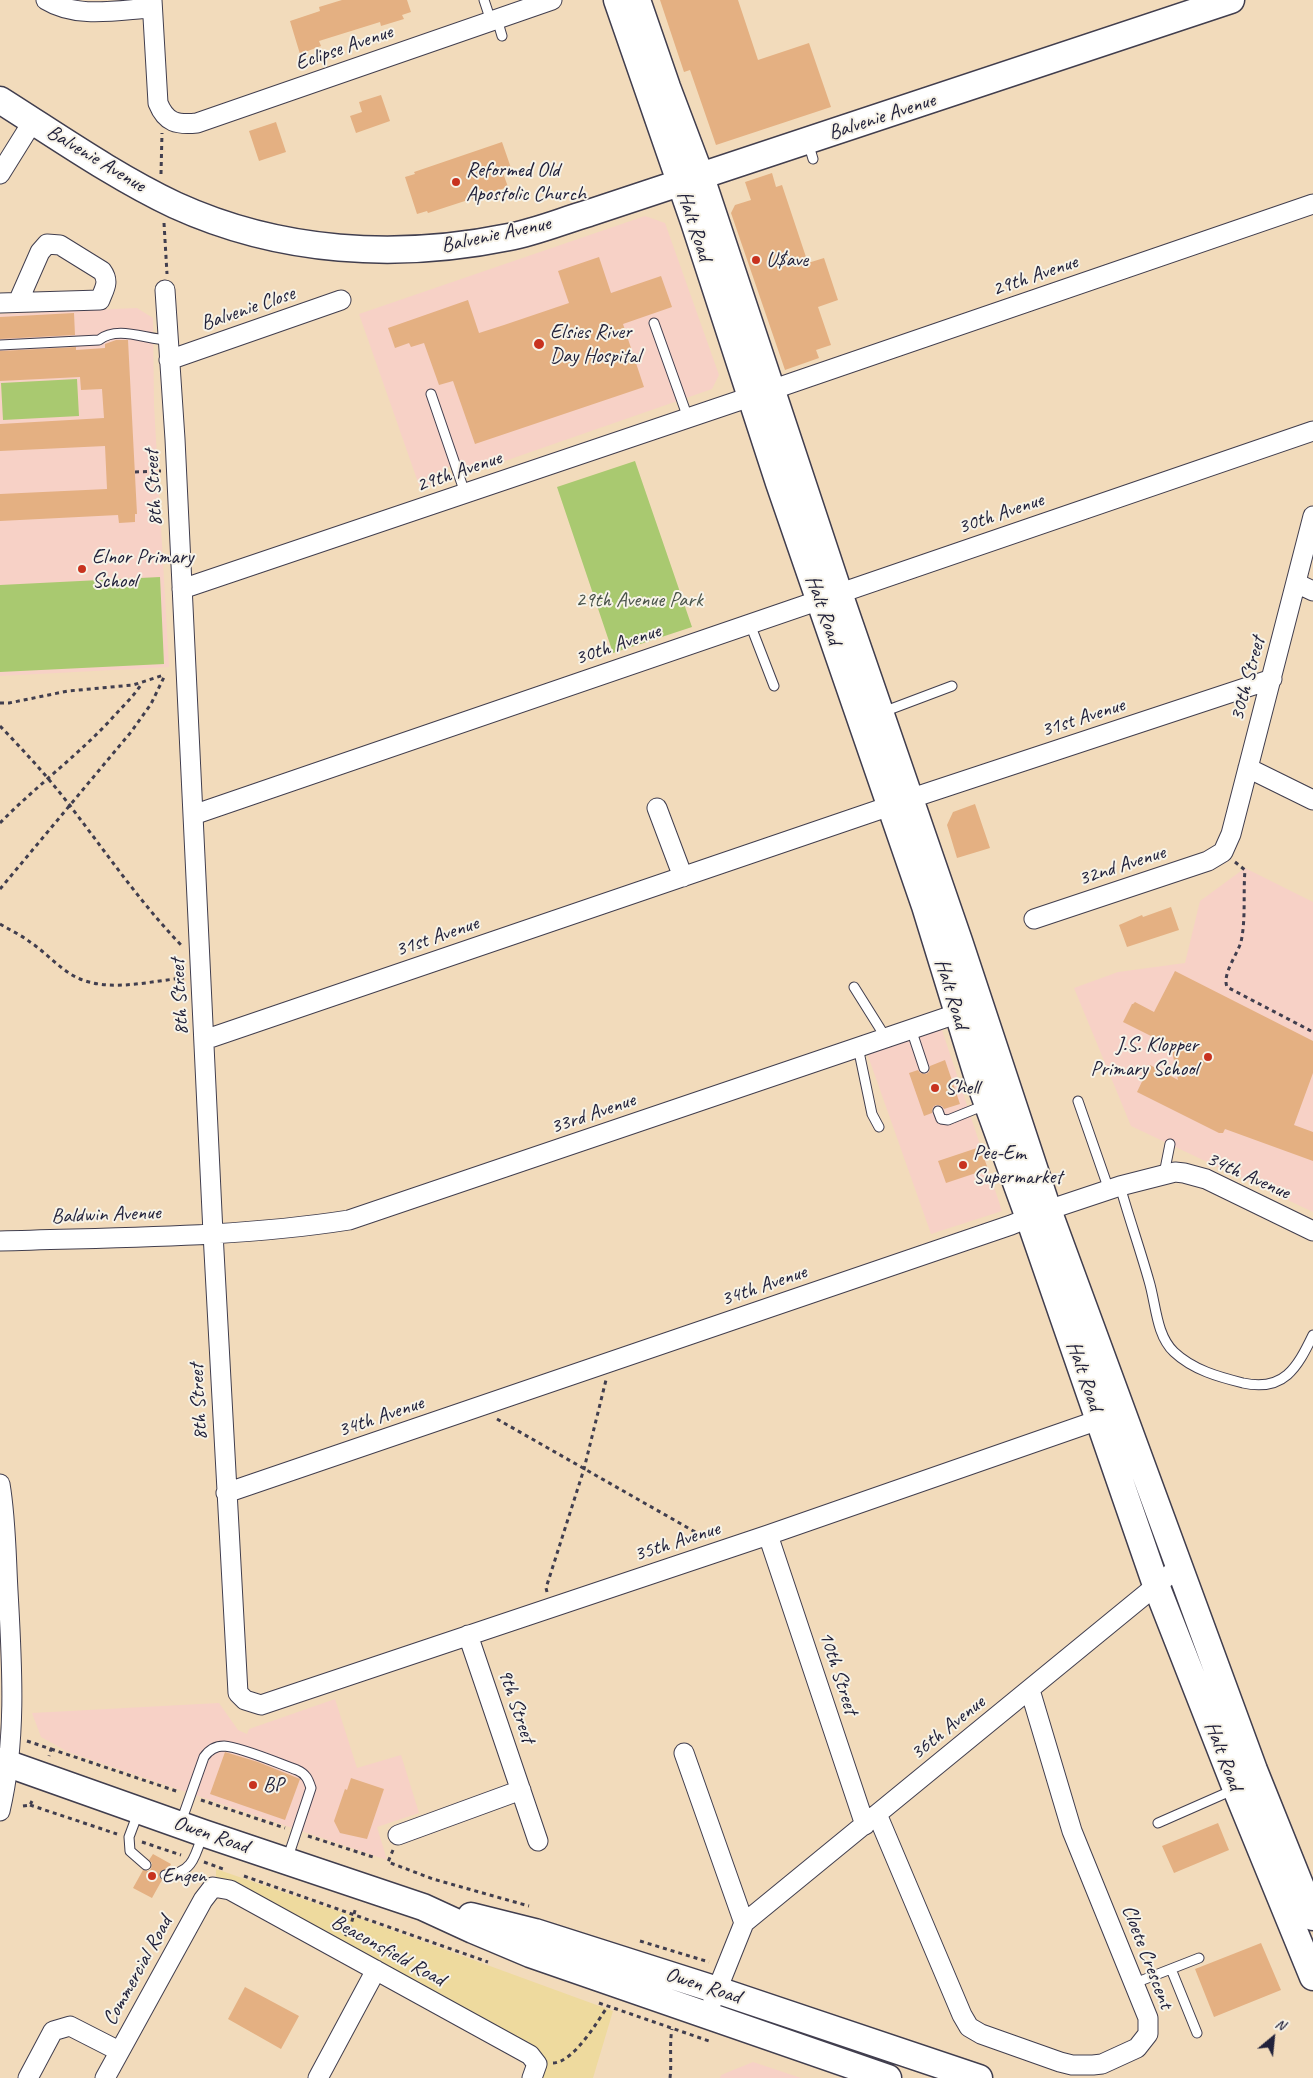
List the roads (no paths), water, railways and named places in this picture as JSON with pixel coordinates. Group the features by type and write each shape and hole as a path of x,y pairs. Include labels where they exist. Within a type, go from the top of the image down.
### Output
{"street":[{"path":"46,0 65,8 100,12 152,4"},
{"name":"Eclipse Avenue","path":"152,4 158,103 166,117 180,125 197,123 497,25 552,0"},
{"name":"Halt Road","path":"617,0 691,180"},
{"name":"Halt Road","path":"638,0 667,87 691,180 761,394 900,802 968,1010 1110,1416 1156,1585 1236,1789 1313,1977"},
{"name":"Balvenie Avenue","path":"0,100 125,178 177,206 238,228 316,246 346,250 388,251 445,248 510,237 691,180 810,150 1231,0"},
{"path":"0,174 33,121"},
{"name":"29th Avenue","path":"182,589 761,394 1313,204"},
{"path":"47,244 60,245 102,271 107,281 100,300 9,303 40,252 47,244"},
{"name":"8th Street","path":"166,285 236,1687 238,1693 245,1700"},
{"name":"Balvenie Close","path":"170,360 341,300"},
{"name":"30th Avenue","path":"193,815 1313,431"},
{"name":"30th Street","path":"1223,852 1231,834 1272,679 1305,587 1313,516"},
{"name":"Halt Road","path":"829,596 880,713 900,802"},
{"name":"31st Avenue","path":"204,1040 900,802 1272,679"},
{"path":"1248,768 1313,800"},
{"path":"657,808 683,877"},
{"name":"32nd Avenue","path":"1034,919 1208,861 1223,852"},
{"name":"Halt Road","path":"968,1010 988,1104 1039,1214"},
{"name":"33rd Avenue","path":"213,1233 321,1224 367,1214 968,1010"},
{"name":"34th Avenue","path":"226,1493 1114,1188 1164,1174 1184,1173 1206,1179 1313,1231"},
{"name":"Baldwin Avenue","path":"0,1241 213,1233"},
{"name":"Halt Road","path":"1110,1416 1180,1566 1254,1770 1313,1917"},
{"name":"35th Avenue","path":"245,1700 260,1705 768,1535 1110,1416"},
{"path":"0,1484 4,1516 13,1686 0,1812"},
{"name":"10th Street","path":"768,1535 871,1820"},
{"name":"36th Avenue","path":"708,2029 717,1990 744,1923 1180,1566"},
{"name":"9th Street","path":"468,1636 538,1841"},
{"name":"Cloete Crescent","path":"871,1820 969,2027 981,2034 1060,2062 1084,2066 1102,2064 1137,2048 1148,2034 1148,2018 1072,1831 1030,1690"},
{"path":"684,1753 744,1923"},
{"name":"Owen Road","path":"4,1763 424,1907 473,1930 708,2029 888,2078"},
{"path":"398,1835 521,1790"},
{"name":"Beaconsfield Road","path":"213,1888 230,1890 530,2055 535,2071"},
{"name":"Commercial Road","path":"105,2078 203,1900 213,1888"},
{"name":"Owen Road","path":"424,1907 478,1917 535,1932 717,1990 979,2078"},
{"path":"318,2078 376,1970"},
{"path":"28,2078 53,2031 70,2026 119,2051"}],"lane":[{"path":"484,0 497,25"},
{"path":"654,323 688,418"},
{"path":"0,345 99,340 105,336 125,333 153,340 169,340"},
{"path":"430,394 465,493"},
{"path":"750,624 774,686"},
{"path":"880,713 952,686"},
{"path":"854,987 886,1038"},
{"path":"911,1029 924,1068"},
{"path":"858,1047 872,1114 880,1127"},
{"path":"1078,1101 1150,1281 1163,1336 1173,1352 1196,1367 1220,1378 1258,1386 1267,1385 1287,1375 1296,1366 1313,1335"},
{"path":"938,1111 942,1119 948,1120 988,1104"},
{"path":"1164,1174 1170,1144"},
{"path":"165,1875 182,1872 194,1860 190,1796 207,1753 217,1747 231,1747 297,1770 303,1773 308,1780 311,1788 287,1861"},
{"path":"1158,1823 1236,1789"},
{"path":"139,1810 129,1838 130,1851 146,1865"},
{"path":"1135,1983 1199,1958"},
{"path":"1171,1969 1197,2033"}],"place":[{"name":"Reformed Old Apostolic Church","path":"456,182"},
{"name":"U$ave","path":"756,260"},
{"name":"Elsies River Day Hospital","path":"539,344"},
{"name":"Elnor Primary School","path":"82,569"},
{"name":"J.S. Klopper Primary School","path":"1208,1057"},
{"name":"Shell","path":"935,1088"},
{"name":"Pee-Em Supermarket","path":"963,1165"},
{"name":"BP","path":"253,1785"},
{"name":"Engen","path":"152,1876"}],"park label":[{"name":"29th Avenue Park","path":"639,600"}]}
